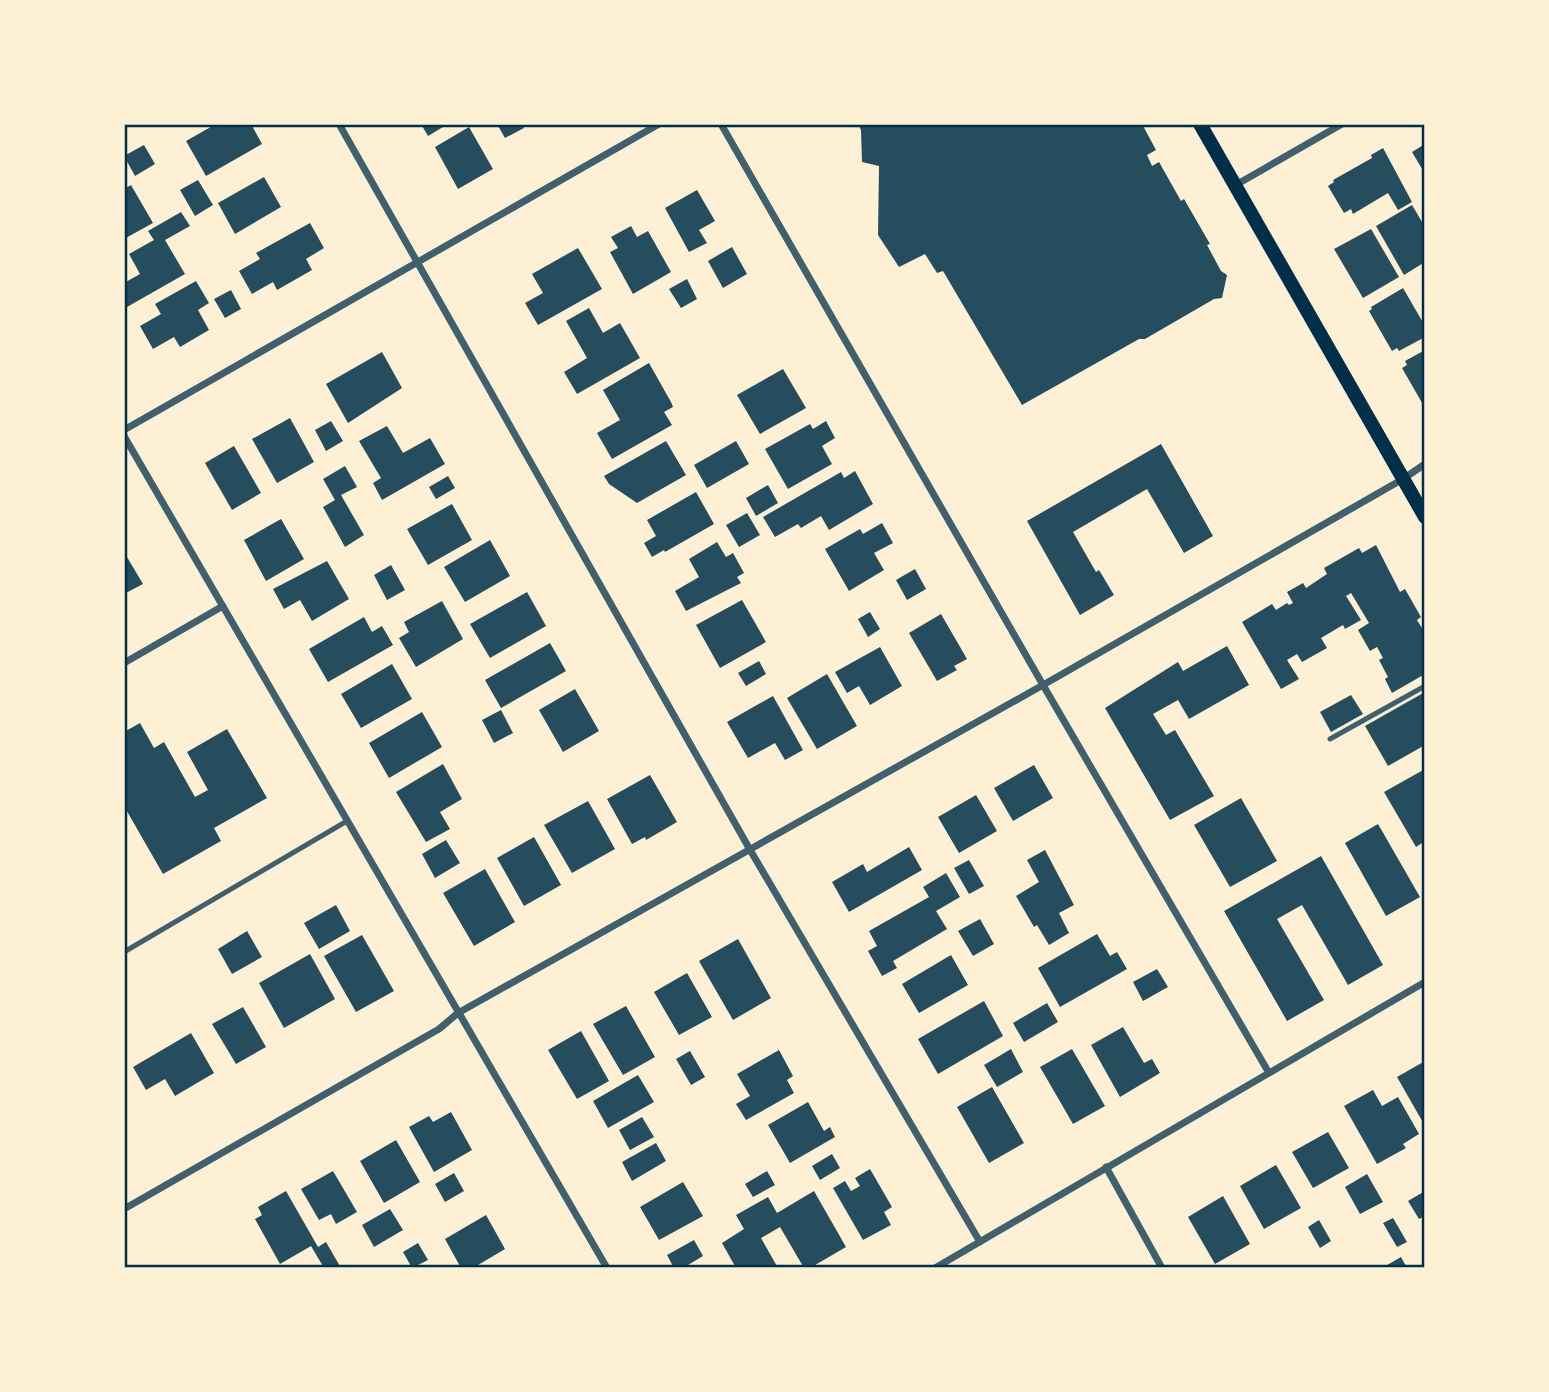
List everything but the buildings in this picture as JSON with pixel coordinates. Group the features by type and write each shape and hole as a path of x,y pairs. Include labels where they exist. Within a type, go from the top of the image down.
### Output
{"main road":[{"path":"1200,124 1425,517"}],"street":[{"path":"339,124 749,848 980,1241"},
{"path":"124,430 659,124"},
{"path":"721,124 1269,1073"},
{"path":"1234,186 1342,124"},
{"path":"124,436 607,1268"},
{"path":"124,1209 427,1036 458,1013 1043,685 1425,464"},
{"path":"124,663 223,606"},
{"path":"935,1268 1425,982"},
{"path":"1105,1167 1162,1268"}],"lane":[{"path":"1330,739 1425,685"},
{"path":"124,952 347,821"}]}
